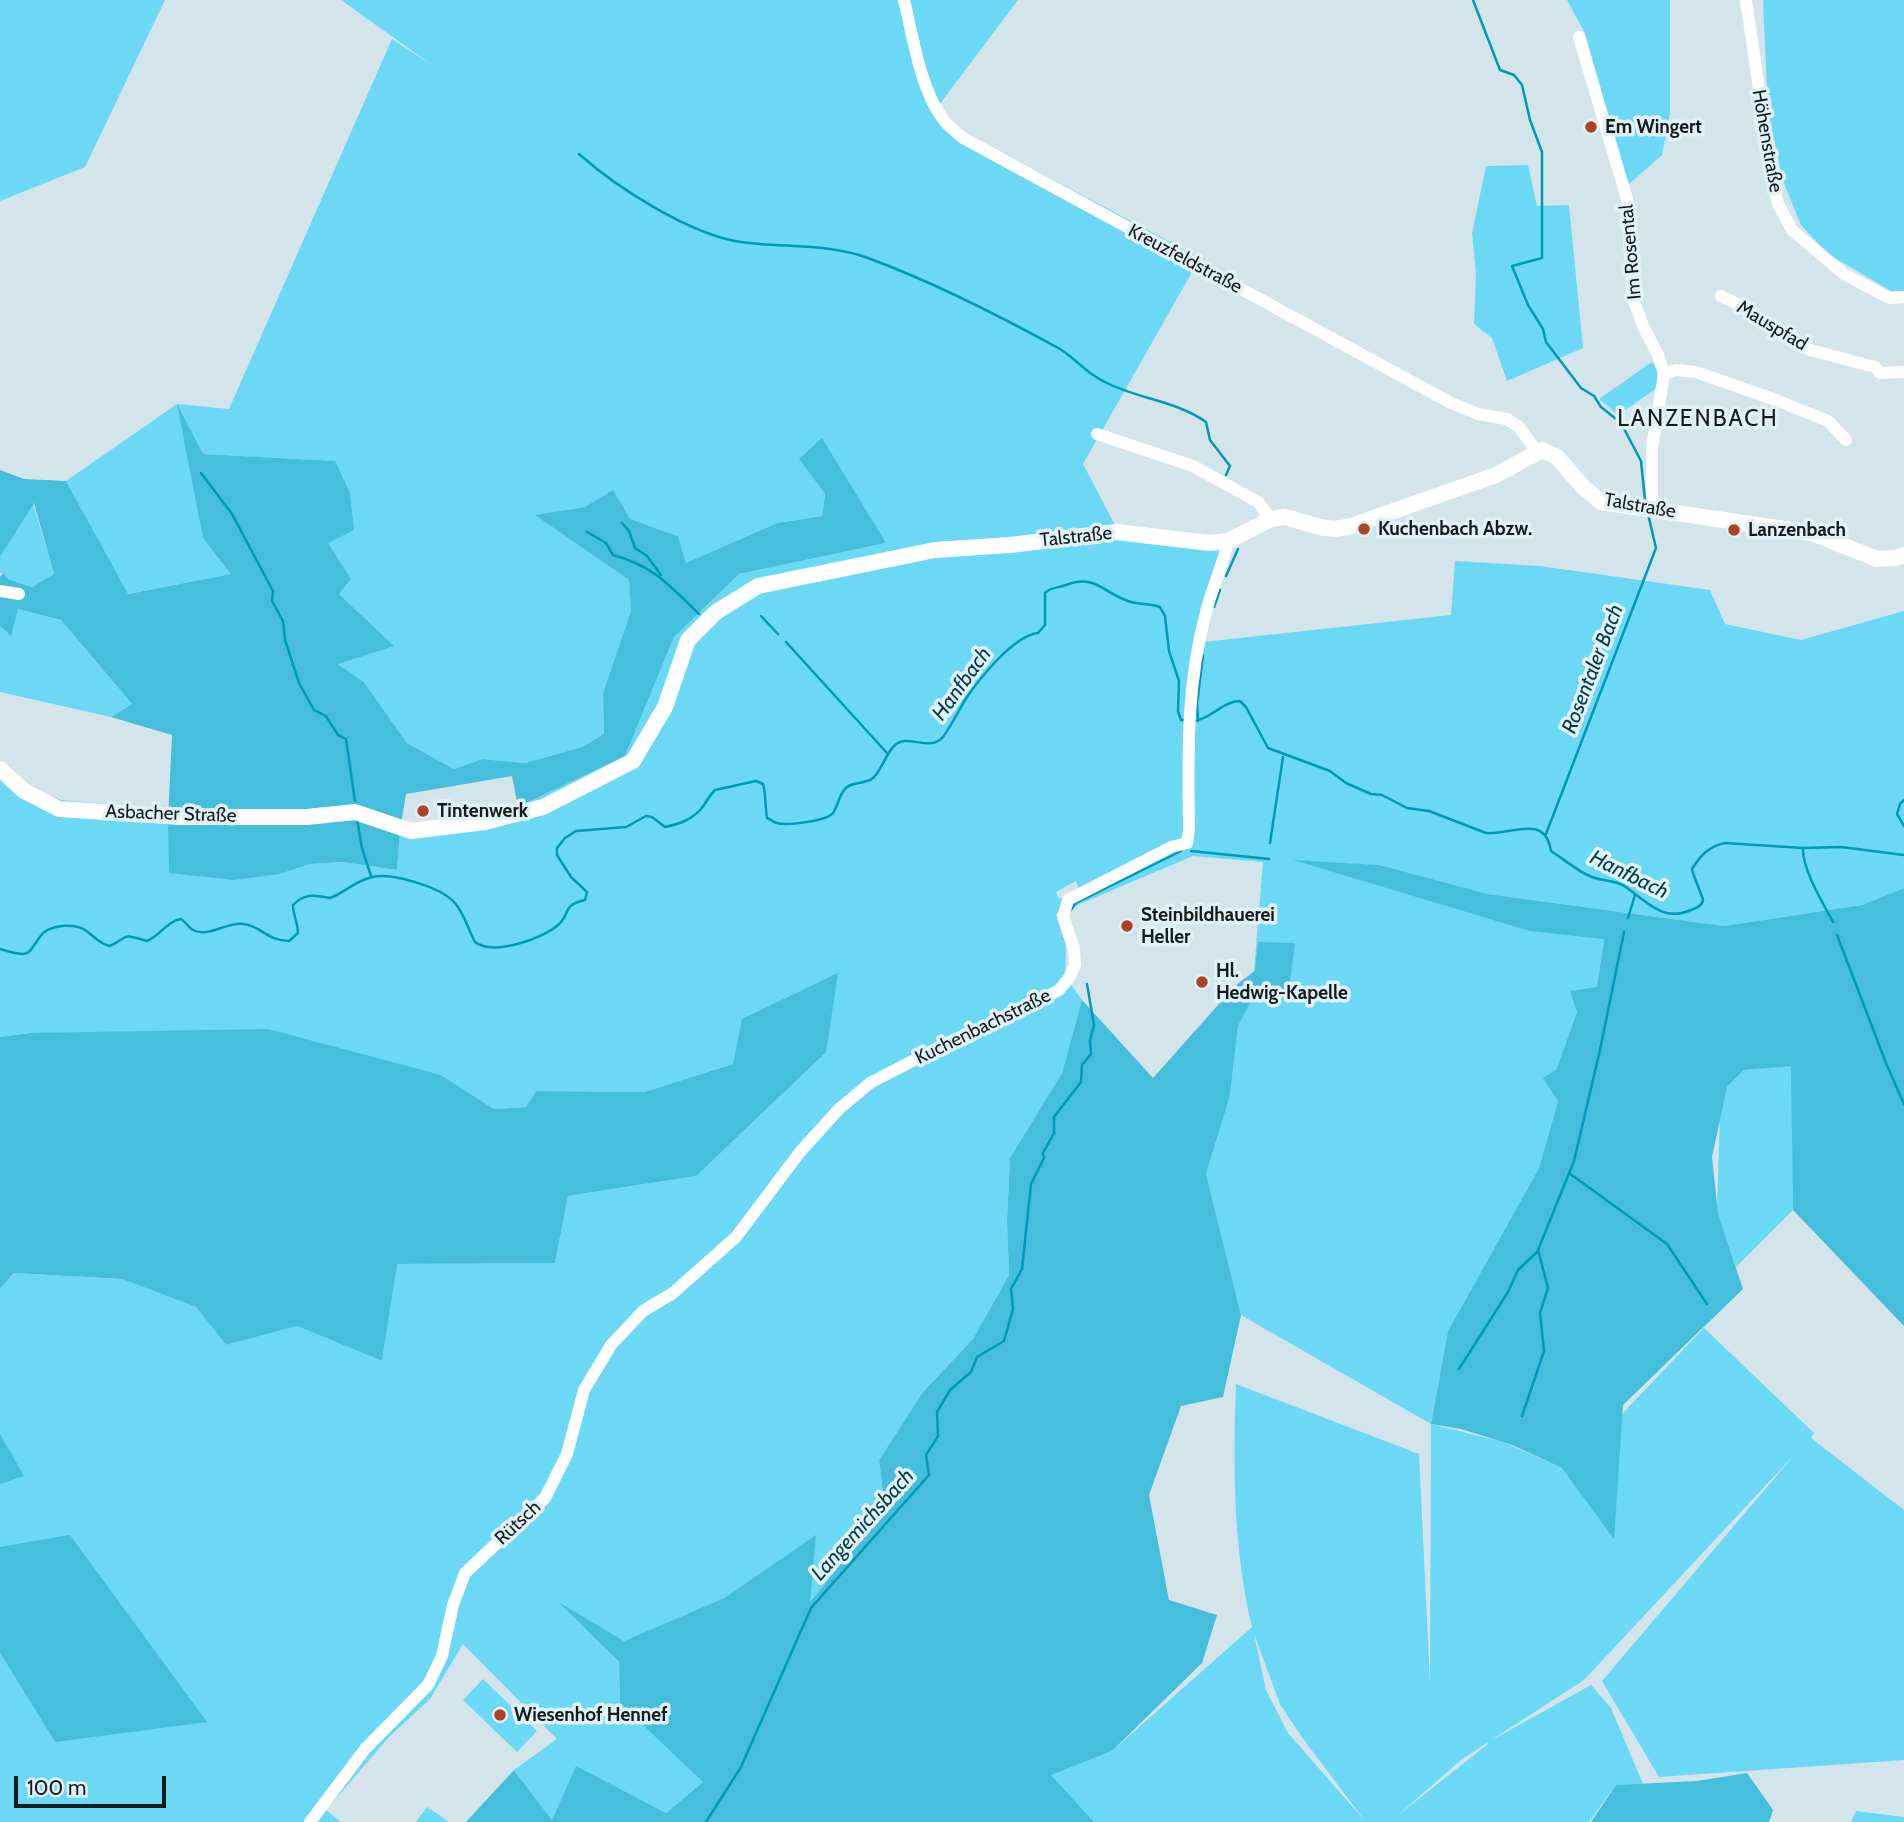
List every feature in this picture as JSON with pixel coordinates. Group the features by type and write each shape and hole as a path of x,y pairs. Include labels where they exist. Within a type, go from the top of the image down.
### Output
{"main road":[{"name":"Talstraße","path":"1536,452 1548,452 1557,457 1583,487 1601,502 1812,533 1877,559 1904,555"},
{"path":"1271,519 1285,517 1327,528 1348,527 1496,475 1536,452"},
{"name":"Talstraße","path":"355,812 411,831 485,822 543,807 633,761 665,707 688,640 716,612 758,586 935,550 1010,545 1116,532 1210,543 1228,541 1271,519"},
{"name":"Asbacher Straße","path":"0,769 24,791 59,809 181,817 307,817 355,812"}],"street":[{"name":"Kreuzfeldstraße","path":"904,0 932,101 943,120 963,138 1451,403 1478,414 1507,419 1519,427 1536,452"},
{"name":"Höhenstraße","path":"1746,0 1772,177 1778,204 1787,221 1792,229 1844,274 1889,298 1904,297"},
{"name":"Im Rosental","path":"1579,37 1627,199 1633,298 1664,374"},
{"name":"Mauspfad","path":"1721,296 1739,304 1810,350 1875,367 1880,373 1904,372"},
{"path":"1652,509 1652,448 1664,374 1676,370 1696,372 1776,400 1828,421 1846,440"},
{"path":"1097,434 1193,466 1258,502 1271,519"},
{"name":"Kuchenbachstraße","path":"764,1202 800,1152 839,1109 870,1083 945,1044 1009,1017 1059,990 1069,978 1074,965 1074,949 1063,917 1068,900 1171,847 1187,843 1188,712 1206,612 1228,541"},
{"path":"0,591 19,594"},
{"name":"Rütsch","path":"310,1822 365,1749 428,1685 442,1656 453,1605 465,1573 545,1498 567,1454 584,1390 611,1345 643,1311 673,1293 736,1237 764,1202"}],"shaded area":[{"path":"0,0 165,0 85,167 0,201"},
{"path":"341,0 1018,0 939,105 960,130 1200,258 1083,464 1116,527 1224,537 1203,642 1451,615 1455,561 1540,566 1710,590 1725,624 1801,640 1904,611 1904,888 1862,905 1724,926 1488,894 1380,865 1297,861 1529,931 1604,938 1597,988 1571,991 1577,1012 1556,1070 1558,1101 1539,1168 1448,1331 1431,1424 1241,1315 1206,1174 1230,1096 1238,1026 1251,999 1255,971 1235,986 1254,971 1263,862 1193,856 1056,914 1066,945 1065,976 1082,1000 1062,1073 1010,1158 1007,1220 1009,1275 973,1339 923,1392 879,1460 885,1509 809,1603 815,1536 724,1598 624,1641 561,1605 619,1662 620,1703 704,1781 666,1813 576,1767 552,1820 514,1770 557,1739 463,1644 430,1699 389,1737 326,1810 341,1822 0,1822 0,1653 55,1742 0,1547 0,1289 14,1273 122,1279 196,1307 226,1345 297,1326 382,1361 396,1264 555,1263 568,1196 696,1176 733,1064 644,1092 536,1091 526,1107 494,1109 441,1075 30,1033 0,1037 0,761 27,786 61,800 169,809 169,873 280,874 310,864 342,862 397,870 400,831 482,817 518,807 625,756 674,637 739,574 886,543 799,459 825,494 822,516 777,523 686,563 678,536 630,519 585,507 536,515 629,580 631,611 603,693 604,734 582,747 525,763 482,759 454,769 407,743 364,682 337,663 393,646 339,594 351,579 327,543 335,461 202,454 178,407 232,574 127,594 66,481 177,404 229,409 392,39 432,65","holes":["1076,881 1079,889 1059,899 1056,892"]},
{"path":"1567,0 1670,0 1670,113 1662,155 1628,185 1585,33"},
{"path":"1763,0 1904,0 1904,291 1891,291 1828,254 1801,225 1783,181 1768,111"},
{"path":"1528,165 1537,206 1569,205 1583,348 1507,381 1492,338 1474,324 1476,274 1472,233 1486,166"},
{"path":"1652,362 1657,370 1657,388 1618,415 1599,399"},
{"path":"177,404 203,454 335,461 350,493 354,530 328,543 351,579 339,594 394,646 338,664 364,682 407,743 454,769 482,759 525,763 582,747 604,734 603,693 631,611 629,580 535,515 585,507 613,490 630,519 678,536 686,563 777,523 822,516 825,494 799,459 822,438 886,543 739,574 674,637 625,756 518,807 512,776 406,794 397,870 342,862 310,864 280,874 234,880 169,873 168,820 172,735 111,717 132,704 61,620 18,609 11,636 0,626 0,577 3,573 8,579 32,587 54,574 34,503 0,557 0,470 24,479 66,481 128,594 231,574 203,538"},
{"path":"33,503 54,574 32,587 8,579 0,572 0,557"},
{"path":"18,609 61,620 132,704 111,717 0,692 0,626 10,635"},
{"path":"1293,860 1380,865 1488,894 1724,926 1862,905 1904,888 1904,1326 1793,1210 1791,1066 1744,1070 1727,1087 1712,1157 1718,1214 1743,1289 1623,1405 1614,1539 1562,1468 1512,1445 1461,1429 1431,1424 1448,1331 1539,1168 1558,1101 1543,1078 1556,1070 1577,1012 1570,991 1597,987 1604,939 1529,931"},
{"path":"1258,942 1295,943 1289,990 1252,999 1238,1026 1230,1096 1206,1174 1241,1315 1223,1397 1181,1406 1149,1495 1169,1600 1217,1615 1202,1663 1112,1751 1051,1775 1094,1822 466,1822 514,1770 552,1820 576,1766 666,1813 703,1782 620,1703 619,1662 558,1602 624,1641 724,1598 816,1535 810,1602 885,1509 879,1460 923,1392 973,1339 1009,1275 1007,1220 1010,1158 1062,1073 1082,1000 1153,1078 1235,986 1255,971"},
{"path":"838,973 826,1052 696,1176 568,1196 555,1263 397,1264 382,1361 297,1326 226,1345 196,1307 122,1279 14,1273 0,1289 0,1037 30,1033 268,1029 441,1075 494,1109 526,1107 536,1091 644,1092 733,1064 742,1019"},
{"path":"1792,1065 1793,1210 1736,1267 1717,1213 1720,1113 1727,1087 1744,1070"},
{"path":"1704,1328 1814,1433 1811,1438 1904,1510 1904,1760 1659,1777 1602,1681 1795,1454 1584,1680 1490,1741 1591,1685 1611,1708 1643,1784 1616,1785 1589,1822 1094,1822 1050,1775 1112,1751 1252,1627 1238,1537 1236,1384 1419,1454 1430,1682 1431,1424 1503,1442 1562,1468 1619,1417","holes":["1254,1634 1280,1704 1365,1821 1288,1733 1266,1690","1488,1744 1397,1816 1461,1760"]},
{"path":"0,1434 24,1476 0,1484"},
{"path":"70,1535 207,1722 55,1742 0,1653 0,1547"},
{"name":"Wiesenhof Hennef","path":"483,1679 537,1731 517,1752 463,1700"},
{"path":"1747,1773 1773,1810 1769,1822 1591,1822 1616,1785 1697,1781"},
{"path":"427,1807 448,1821 416,1822"},
{"path":"1856,1811 1904,1817 1904,1822 1851,1822"}],"waterway":[{"name":"Rosentaler Bach","path":"1473,0 1500,70 1514,75 1522,85 1530,120 1542,152 1542,258 1512,266 1528,305 1543,329 1546,342 1581,388 1594,396 1601,407 1621,423 1641,461 1645,500"},
{"path":"579,154 634,195 700,230 741,242 853,253 917,278 990,312 1060,349 1103,381 1181,409 1206,422 1210,440 1230,466 1226,475"},
{"path":"201,473 232,514 273,591 272,601 283,621 285,640 299,683 314,710 326,716 338,735 346,739 355,801"},
{"name":"Rosentaler Bach","path":"1546,834 1656,548 1648,514"},
{"path":"622,523 629,531 635,548 647,556 661,575"},
{"path":"587,532 606,543 613,555 651,571 699,614"},
{"path":"1226,576 1238,549"},
{"name":"Hanfbach","path":"0,949 25,954 44,932 64,926 81,928 110,946 127,936 147,941 181,919 199,932 243,924 255,927 274,938 289,941 298,933 293,905 301,898 330,898 364,880 378,876 414,882 448,897 461,912 475,942 483,946 517,944 541,936 562,921 569,907 585,900 587,892 571,877 557,855 557,848 565,838 576,831 626,827 646,816 652,817 665,827 689,819 701,809 715,790 756,781 763,784 767,818 774,822 797,823 829,816 835,810 845,789 873,778 899,742 931,743 943,737 965,700 988,670 1018,642 1038,633 1045,625 1045,593 1076,582 1092,583 1128,601 1160,607 1165,616 1169,651 1179,681 1178,711 1181,720 1184,720"},
{"path":"1214,607 1220,590"},
{"path":"761,616 778,634"},
{"path":"786,642 887,753"},
{"path":"1198,721 1197,704 1203,655"},
{"name":"Hanfbach","path":"1194,721 1240,701 1268,748 1330,771 1346,783 1371,794 1382,795 1407,808 1429,811 1486,833 1535,829 1548,839 1551,851 1582,872 1620,884 1655,908 1671,914 1691,910 1701,904 1703,898 1692,869 1706,852 1725,843 1803,848 1841,847 1904,855"},
{"name":"Langemichsbach","path":"1270,843 1283,757"},
{"name":"Hanfbach","path":"1904,800 1897,814 1904,826"},
{"path":"357,819 371,876"},
{"path":"1803,848 1809,876 1833,922"},
{"name":"Langemichsbach","path":"1070,911 1076,903 1181,851"},
{"name":"Langemichsbach","path":"1191,851 1269,859"},
{"path":"1628,918 1635,895"},
{"path":"1522,1416 1544,1351 1540,1313 1548,1288 1538,1250 1574,1161 1624,932"},
{"path":"1837,935 1904,1104"},
{"name":"Langemichsbach","path":"706,1822 741,1767 811,1608 929,1475 926,1455 938,1436 937,1412 950,1390 971,1372 977,1357 1004,1341 1013,1309 1011,1289 1022,1269 1031,1184 1054,1133 1054,1117 1081,1082 1082,1065 1091,1054 1090,1040 1094,1025 1087,984"},
{"path":"1569,1173 1667,1244 1707,1304"},
{"path":"1459,1369 1508,1292 1518,1270 1538,1251"}],"place":[{"name":"Em Wingert","path":"1591,127"},
{"name":"Kuchenbach Abzw.","path":"1364,529"},
{"name":"Lanzenbach","path":"1734,530"},
{"name":"Tintenwerk","path":"423,811"},
{"name":"Steinbildhauerei Heller","path":"1127,926"},
{"name":"Hl. Hedwig-Kapelle","path":"1202,982"},
{"name":"Wiesenhof Hennef","path":"500,1715"}],"district":[{"name":"LANZENBACH","path":"1698,419"}]}
